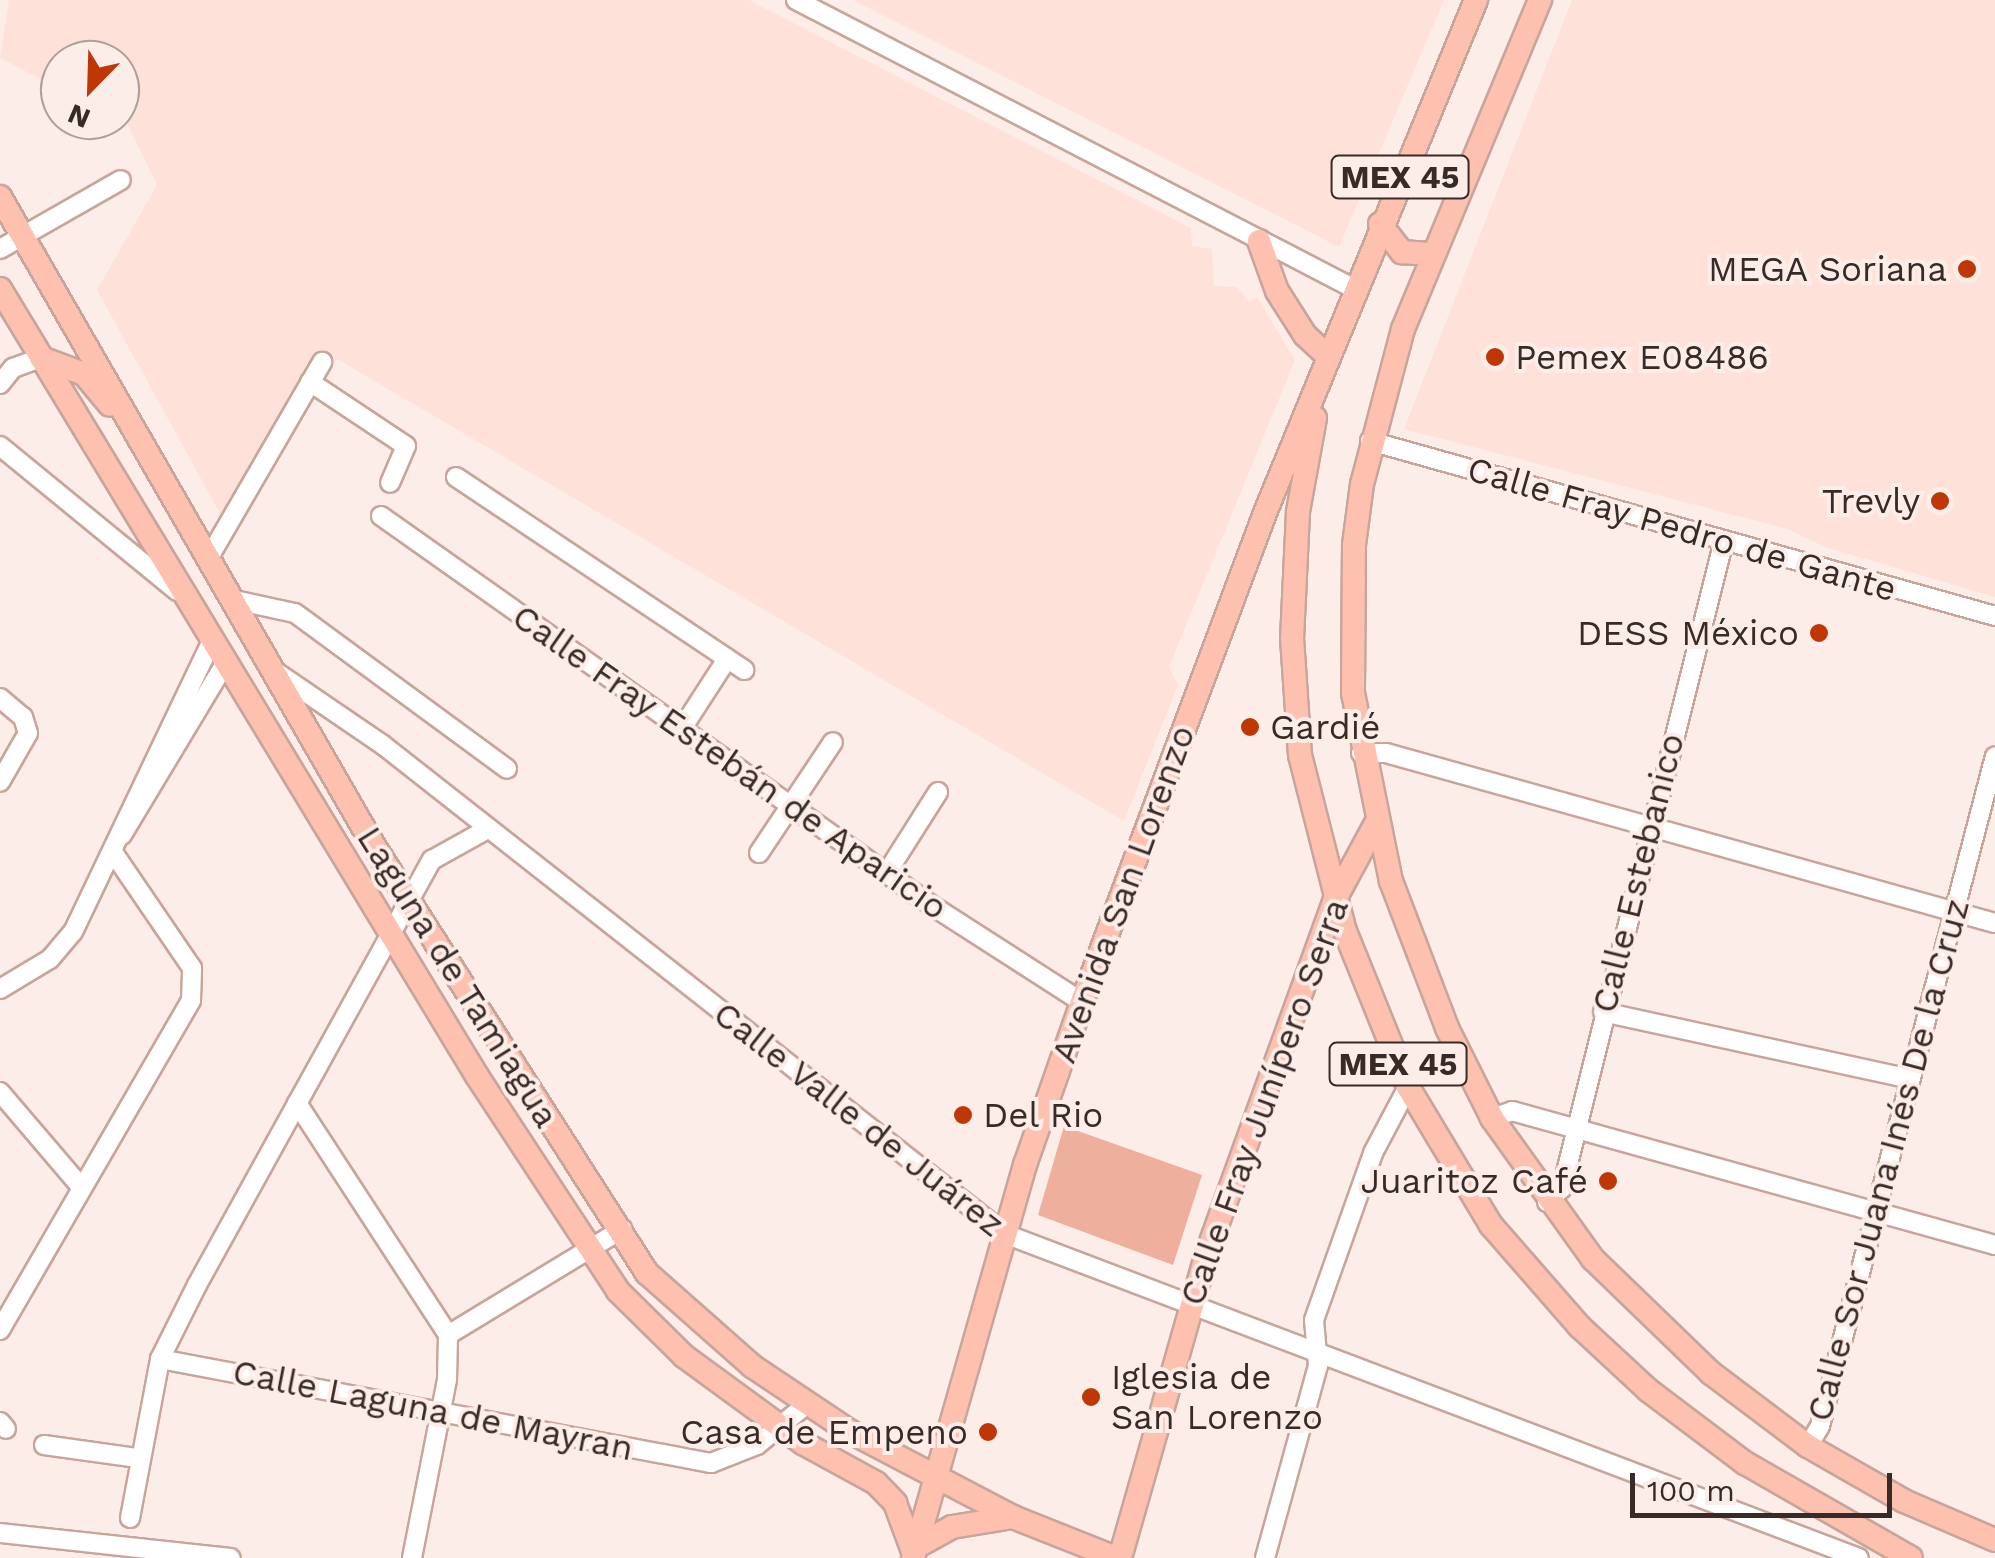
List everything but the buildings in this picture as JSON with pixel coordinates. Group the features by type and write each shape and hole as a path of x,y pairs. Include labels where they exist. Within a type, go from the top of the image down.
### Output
{"main road":[{"name":"MEX 45","path":"1476,0 1380,224 1329,356 1298,512 1292,638 1300,755 1336,899 1408,1087 1492,1224 1579,1326 1648,1390 1746,1463 1911,1558"},
{"name":"MEX 45","path":"1540,0 1404,329 1370,441 1354,546 1350,632 1360,753 1375,825 1417,959 1492,1118 1547,1202 1652,1320 1808,1446 1904,1501 1995,1540"},
{"name":"Laguna de Tamiagua","path":"0,197 410,904 666,1296 807,1404 1071,1548 1118,1558"},
{"path":"1380,224 1402,252 1433,254"},
{"path":"1259,241 1277,291 1305,335 1329,356"},
{"name":"Laguna de Tamiagua","path":"0,290 224,665 587,1247 642,1319 782,1427 876,1483 895,1503 915,1553"},
{"name":"Avenida San Lorenzo","path":"915,1553 1005,1234 1082,1002 1329,356"},
{"path":"40,358 84,374 149,455"},
{"name":"Calle Fray Junípero Serra","path":"1118,1558 1190,1306 1336,899 1375,825"},
{"path":"915,1553 952,1528 1013,1517"}],"street":[{"path":"796,0 1355,289"},
{"path":"0,249 121,180"},
{"path":"0,384 6,366 40,358"},
{"path":"208,559 322,362"},
{"path":"310,382 406,446 390,483"},
{"name":"Calle Fray Pedro de Gante","path":"1370,441 1995,616"},
{"path":"0,446 184,597"},
{"path":"456,478 744,670"},
{"name":"Calle Fray Estebán de Aparicio","path":"381,516 886,874 1082,1002"},
{"name":"Calle Estebanico","path":"1547,1202 1562,1188 1648,827 1724,540"},
{"path":"230,599 295,613 507,769"},
{"path":"0,1329 193,988 186,956 116,845 126,809 211,643"},
{"path":"681,730 727,659"},
{"path":"0,988 63,946 116,845 138,817 224,665"},
{"name":"Calle Valle de Juárez","path":"273,670 383,746 1005,1234 1190,1306 1317,1347 1859,1558"},
{"path":"0,698 23,716 28,733 0,782"},
{"path":"759,852 833,742"},
{"path":"1360,753 1386,753 1995,923"},
{"name":"Calle Sor Juana Inés De la Cruz","path":"1808,1446 1820,1426 1995,756"},
{"path":"886,874 938,792"},
{"path":"130,1518 138,1458 160,1359 296,1103 393,938 432,860 486,830"},
{"path":"1603,1012 1910,1078"},
{"path":"1265,1558 1318,1365 1314,1320 1373,1153 1408,1087"},
{"path":"0,1092 82,1188"},
{"path":"296,1103 448,1335 442,1411 412,1558"},
{"path":"1492,1118 1512,1111 1876,1216 1995,1245"},
{"path":"448,1335 622,1229"},
{"name":"Calle Laguna de Mayran","path":"160,1359 711,1462 739,1456 782,1427 807,1404"},
{"path":"44,1445 138,1458"},
{"path":"0,1533 231,1558"}],"shaded area":[{"path":"9,0 749,0 1191,228 1192,246 1212,249 1214,286 1237,287 1249,302 1257,297 1295,360 1169,667 1178,685 1124,821 337,359 233,537 97,290 157,185 135,140 140,140 140,40 40,40 40,79 0,58"},
{"path":"853,0 1444,0 1339,247"},
{"path":"1572,0 1995,0 1995,597 1825,547 1788,529 1404,429"},
{"path":"1064,1126 1202,1175 1173,1265 1038,1215"}],"place":[{"name":"MEGA Soriana","path":"1967,269"},
{"name":"Pemex E08486","path":"1495,357"},
{"name":"Trevly","path":"1940,501"},
{"name":"DESS México","path":"1819,633"},
{"name":"Gardié","path":"1250,727"},
{"name":"Del Rio","path":"963,1115"},
{"name":"Juaritoz Café","path":"1608,1181"},
{"name":"Iglesia de San Lorenzo","path":"1091,1397"},
{"name":"Casa de Empeno","path":"988,1432"}]}
